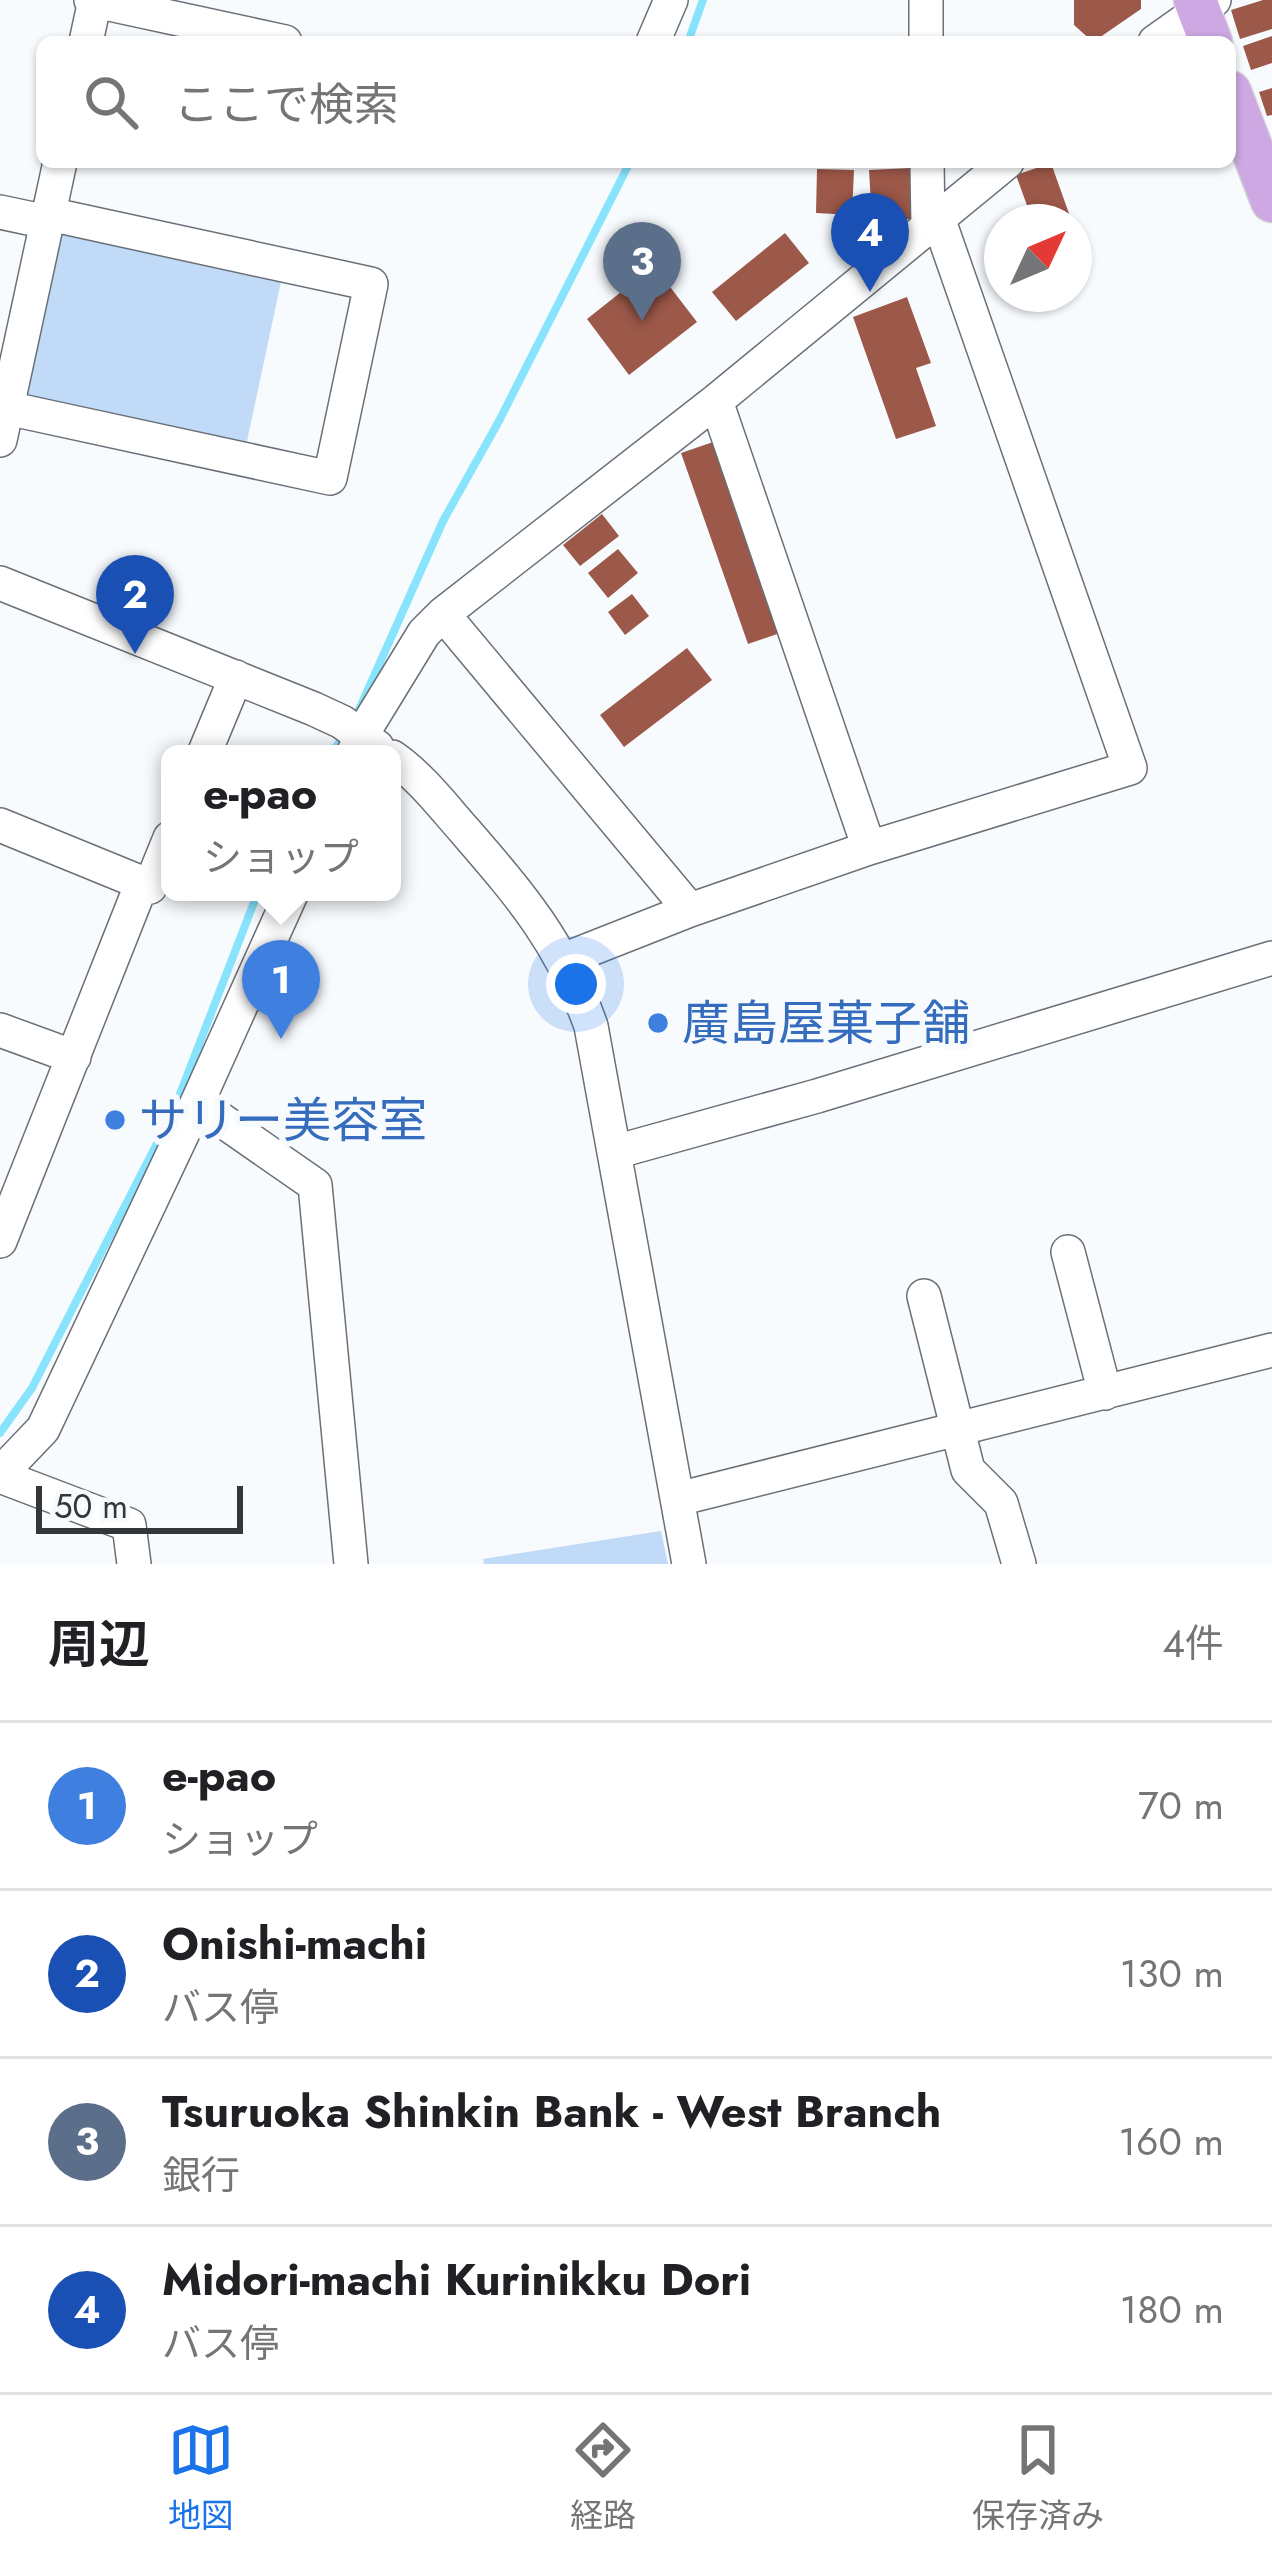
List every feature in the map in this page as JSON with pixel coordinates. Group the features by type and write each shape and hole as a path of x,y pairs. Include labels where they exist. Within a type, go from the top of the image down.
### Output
{"main road":[{"path":"1236,108 1272,201"}],"street":[{"path":"87,36 94,0 258,36"},
{"path":"656,36 671,0"},
{"path":"926,0 926,36"},
{"path":"1165,36 1205,13"},
{"path":"0,212 48,218 371,284 330,478 3,424 48,218 59,168"},
{"path":"563,960 869,848 1130,768 933,222 928,168"},
{"path":"376,745 424,633 443,614 716,401 1000,168"},
{"path":"716,401 869,848"},
{"path":"0,583 314,709 367,745"},
{"path":"443,614 690,910"},
{"path":"208,745 236,677"},
{"path":"401,771 439,801 517,891 572,976 591,1027 689,1564"},
{"path":"0,824 150,886 161,860"},
{"path":"0,1241 142,883"},
{"path":"134,1564 129,1525 0,1475 43,1430 288,901"},
{"path":"615,1152 1272,958"},
{"path":"0,1030 74,1057"},
{"path":"197,1103 315,1185 351,1564"},
{"path":"1068,1252 1105,1393"},
{"path":"924,1296 968,1470 1001,1503 1019,1564"},
{"path":"677,1498 1272,1350"}],"shaded area":[{"path":"64,228 282,277 246,446 24,398"},
{"path":"661,1531 668,1564 484,1564 483,1559"}],"building":[{"path":"1074,0 1141,0 1141,9 1102,36 1086,36 1074,25"},
{"path":"1272,0 1272,29 1240,39 1231,10"},
{"path":"1272,36 1272,63 1251,70 1243,46"},
{"path":"1272,88 1272,115 1267,116 1259,92"},
{"path":"911,168 914,219 872,221 869,170"},
{"path":"1053,168 1066,204 1026,204 1016,175"},
{"path":"817,169 854,170 852,215 816,213"},
{"path":"785,233 809,263 736,321 712,292"},
{"path":"654,266 697,322 629,375 587,319"},
{"path":"907,297 931,363 916,368 936,426 896,439 853,317"},
{"path":"716,441 783,632 748,644 681,453"},
{"path":"602,514 619,536 580,566 563,545"},
{"path":"618,549 638,573 608,598 588,573"},
{"path":"632,594 649,616 625,635 608,612"},
{"path":"687,648 712,680 624,747 600,715"}],"waterway":[{"path":"690,36 703,0"},
{"path":"358,712 443,521 627,168"},
{"path":"337,745 344,735"},
{"path":"0,1433 32,1388 173,1112 255,901"}],"place":[{"name":"Midori-machi Kurinikku Dori","path":"870,292"},
{"name":"Tsuruoka Shinkin Bank - West Branch","path":"642,321"},
{"name":"Onishi-machi","path":"135,654"},
{"name":"廣島屋菓子舗","path":"658,1023"},
{"name":"e-pao","path":"281,1039"},
{"name":"サリー美容室","path":"115,1120"}]}
